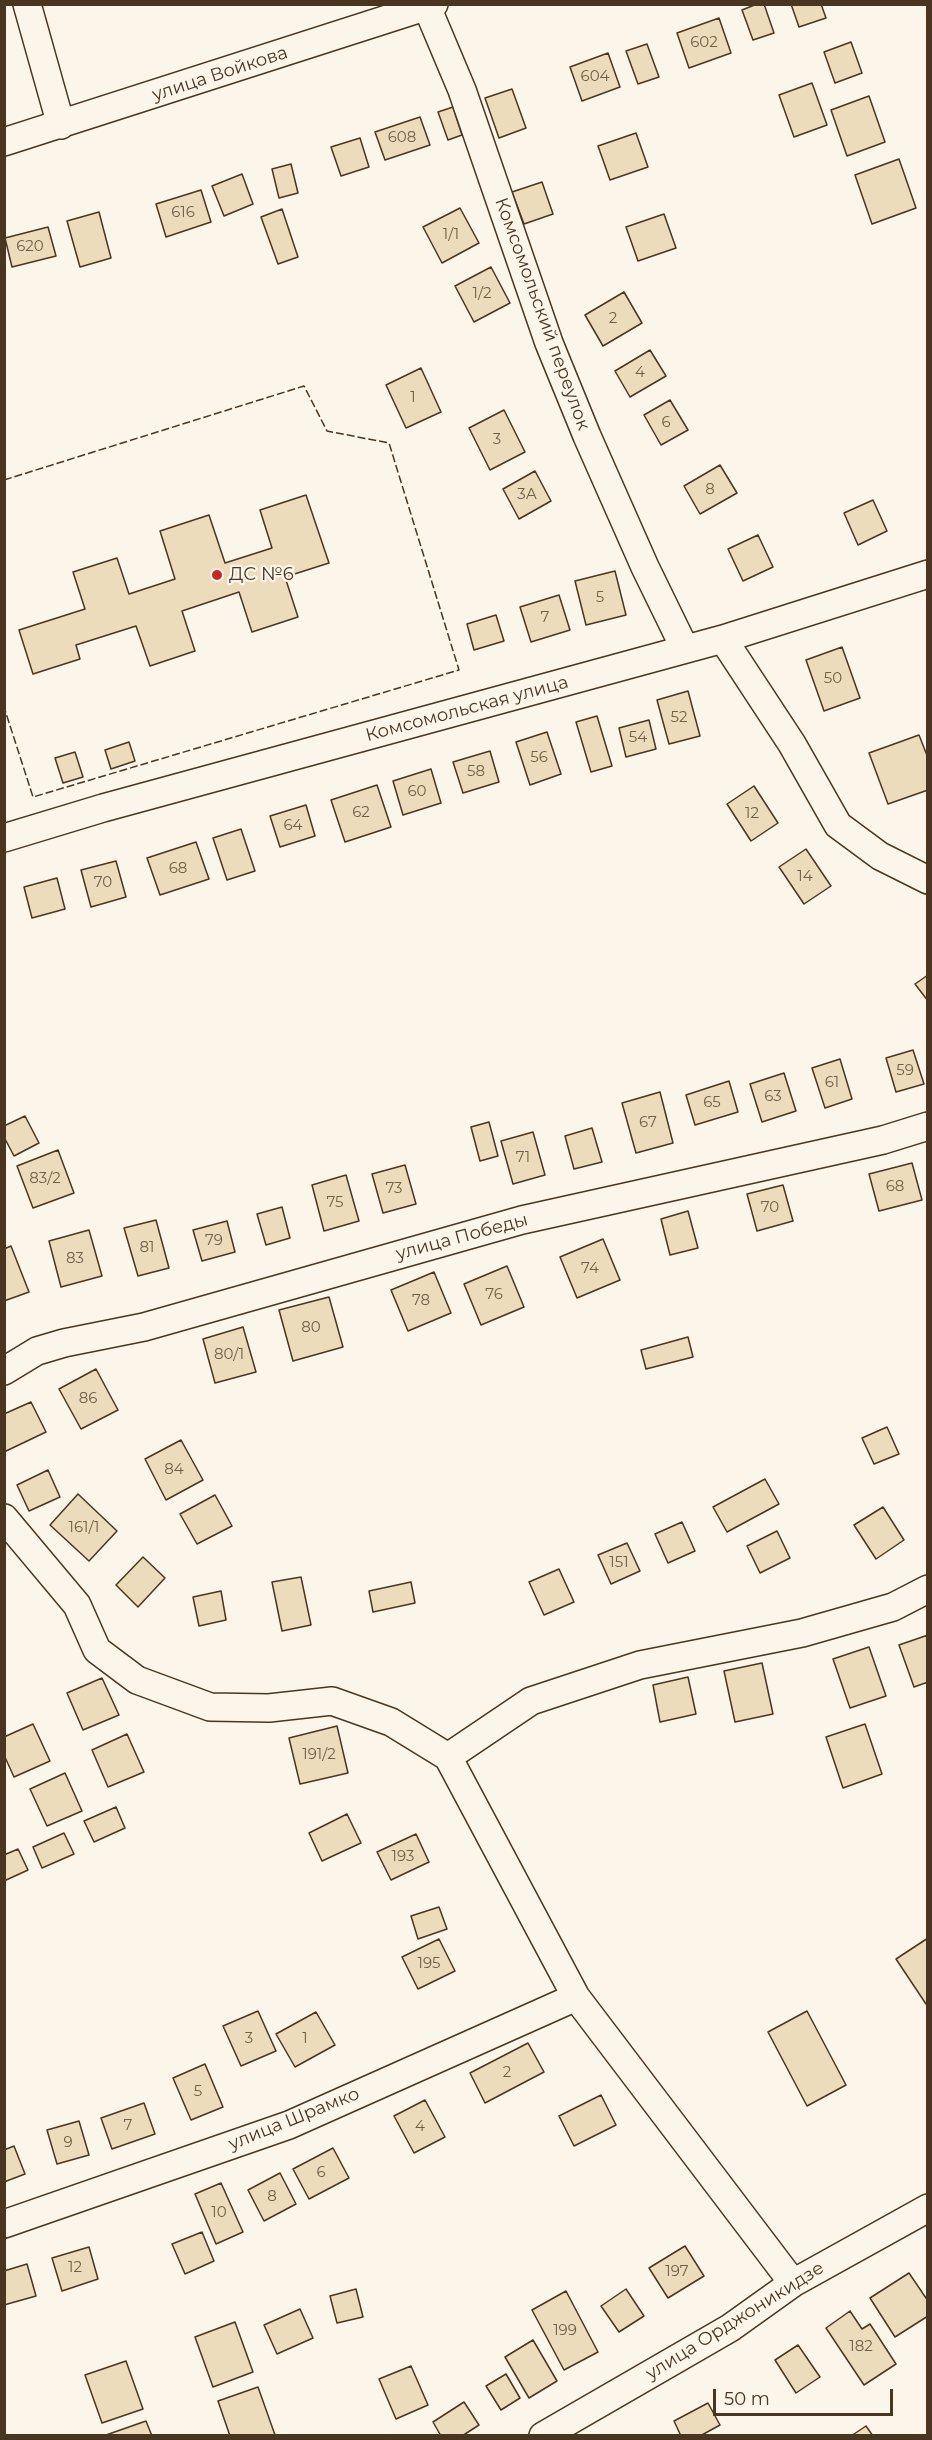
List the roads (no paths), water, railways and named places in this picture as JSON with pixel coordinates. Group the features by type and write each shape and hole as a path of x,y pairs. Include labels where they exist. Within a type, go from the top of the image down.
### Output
{"street":[{"path":"27,4 61,125"},
{"name":"улица Войкова","path":"4,142 431,6"},
{"name":"Комсомольский переулок","path":"431,6 549,343 645,567 685,649"},
{"name":"Комсомольская улица","path":"4,838 103,808 723,639 927,574"},
{"path":"723,639 792,744 838,825 880,856 927,880"},
{"name":"улица Победы","path":"4,1371 37,1351 64,1343 144,1327 522,1220 872,1143 927,1126"},
{"path":"4,1518 77,1605 97,1650 137,1680 210,1707 269,1708 332,1701 391,1722 448,1757 576,1996 793,2283"},
{"path":"448,1757 531,1701 640,1665 802,1633 893,1607 927,1589"},
{"name":"улица Шрамко","path":"4,2224 289,2125 576,1996"},
{"name":"улица Орджоникидзе","path":"543,2436 730,2328 793,2283 927,2208"}],"place":[{"name":"ДС №6","path":"217,575"}]}
